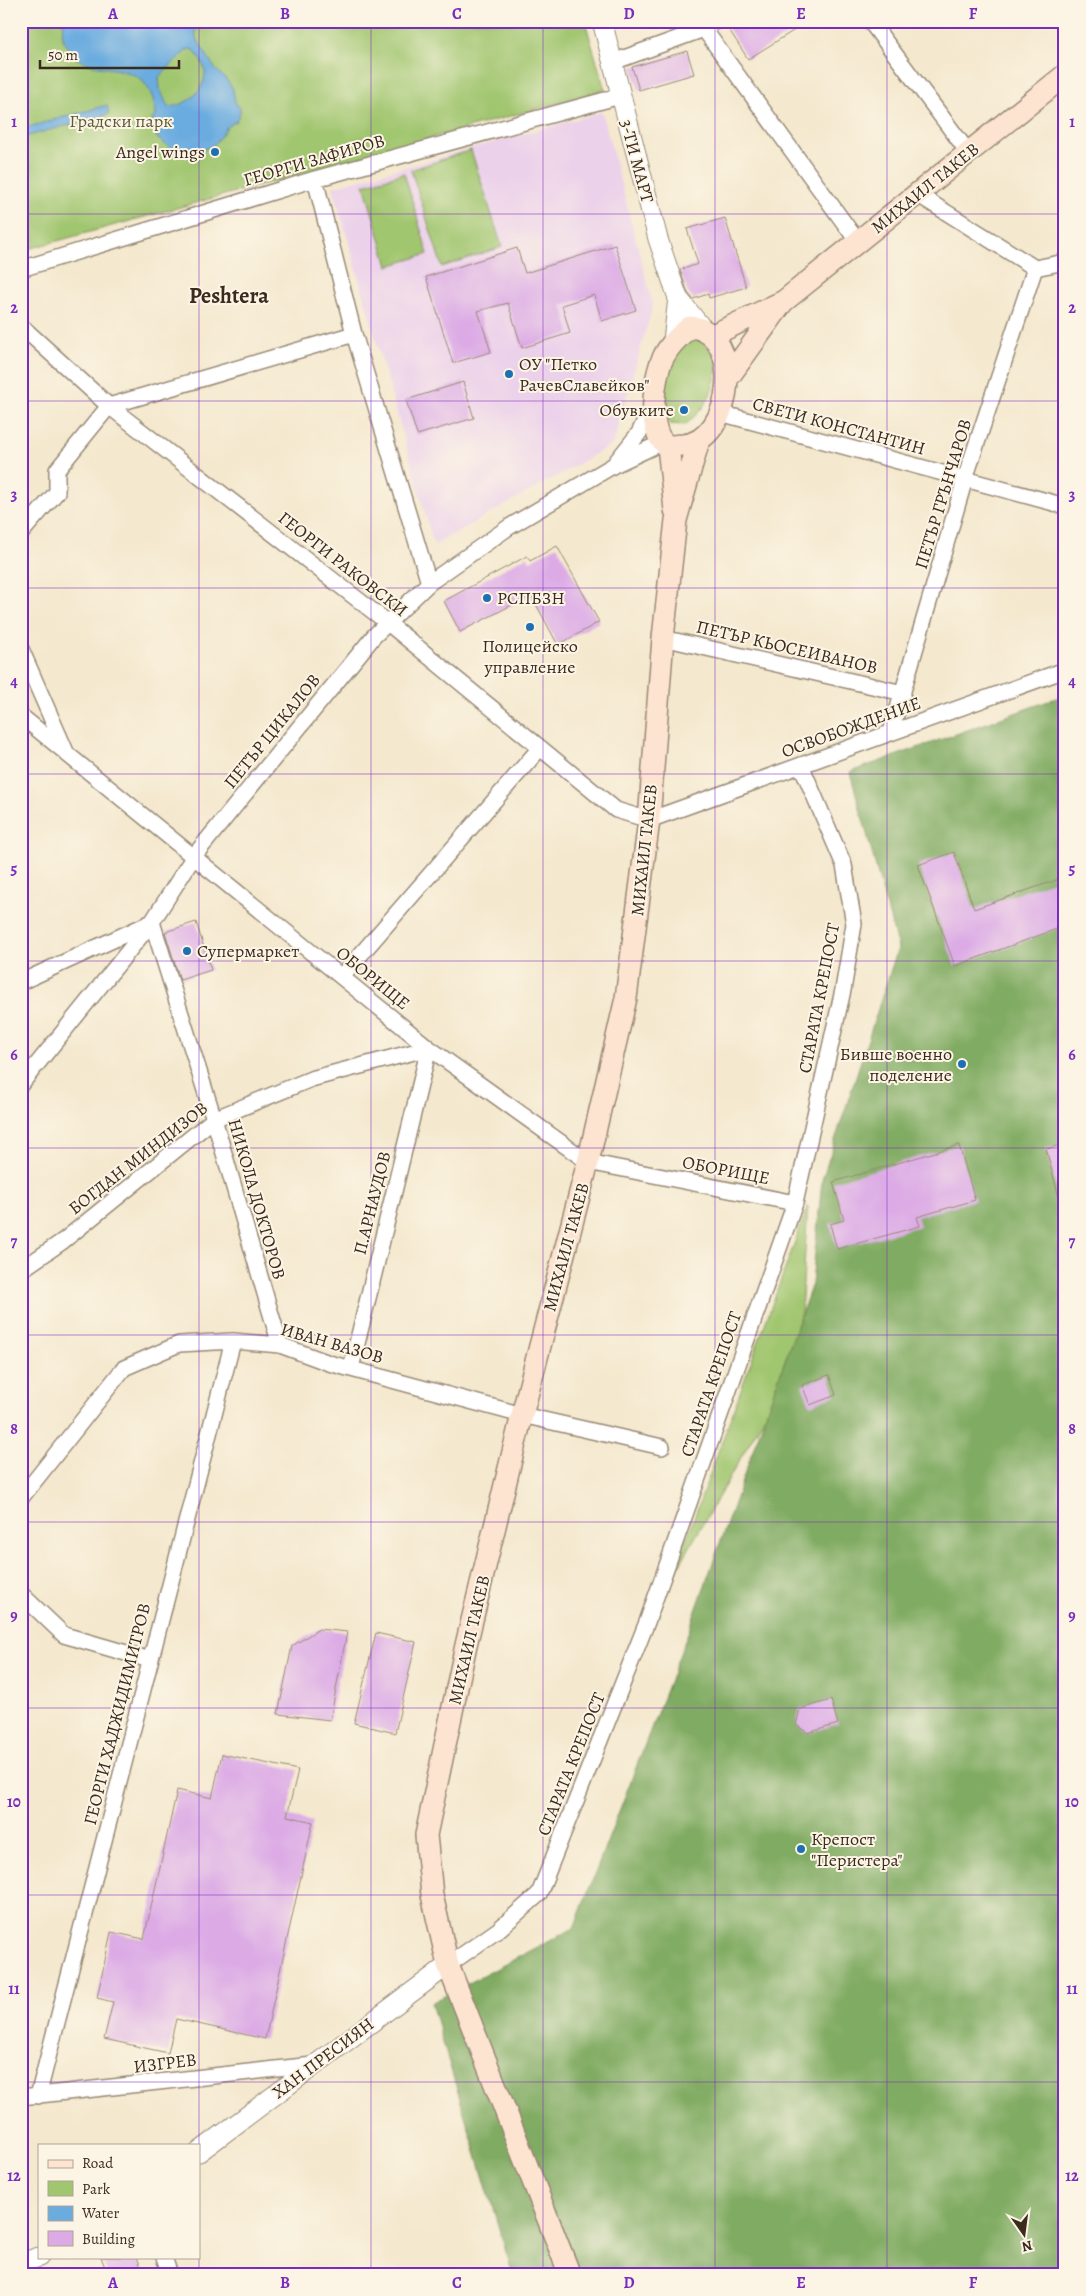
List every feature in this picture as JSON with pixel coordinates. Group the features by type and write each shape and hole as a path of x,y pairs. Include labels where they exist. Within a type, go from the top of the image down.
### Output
{"main road":[{"name":"МИХАИЛ ТАКЕВ","path":"728,378 784,301 1065,75"},
{"name":"МИХАИЛ ТАКЕВ","path":"707,331 784,301"},
{"path":"690,327 707,331 724,354 728,378 720,414 712,430 699,440 689,445 666,444 656,426 653,404 654,381 663,358 674,341 690,327"},
{"name":"МИХАИЛ ТАКЕВ","path":"570,2275 448,1965 432,1895 426,1835 466,1645 522,1415 588,1162 626,998 649,820 663,638 676,520 699,440"},
{"name":"МИХАИЛ ТАКЕВ","path":"666,444 676,520"}],"street":[{"name":"3-ТИ МАРТ","path":"602,21 658,239 678,298"},
{"path":"870,21 968,152"},
{"path":"613,62 710,25 858,242"},
{"name":"ГЕОРГИ ЗАФИРОВ","path":"21,268 316,179 620,96"},
{"path":"316,179 354,334 429,583"},
{"path":"917,194 1035,268 1065,262"},
{"name":"ПЕТЪР ГРЪНЧАРОВ","path":"891,732 965,479 1035,268"},
{"path":"678,298 707,331"},
{"path":"674,341 678,298"},
{"name":"ГЕОРГИ РАКОВСКИ","path":"21,326 109,406 388,623 616,810 649,820"},
{"path":"21,533 57,492 57,470 109,406 354,334"},
{"name":"ПЕТЪР ЦИКАЛОВ","path":"614,465 639,433 653,404"},
{"name":"СВЕТИ КОНСТАНТИН","path":"720,414 1065,506"},
{"name":"ПЕТЪР ЦИКАЛОВ","path":"21,1084 152,922 194,856 368,644 388,623 429,583 509,527 614,465 666,444"},
{"name":"ПЕТЪР КЬОСЕИВАНОВ","path":"663,638 903,693"},
{"name":"ОБОРИЩЕ","path":"21,649 67,754 429,1048 588,1162 794,1203"},
{"name":"ОСВОБОЖДЕНИЕ","path":"649,820 1065,670"},
{"path":"21,716 67,754"},
{"path":"342,976 540,748"},
{"name":"СТАРАТА КРЕПОСТ","path":"448,1965 498,1930 539,1894 647,1622 794,1203 844,990 854,924 844,865 801,765"},
{"path":"21,982 152,922"},
{"name":"НИКОЛА ДОКТОРОВ","path":"152,922 214,1119 280,1345"},
{"name":"БОГДАН МИНДИЗОВ","path":"21,1270 63,1241 214,1119 311,1079 429,1048"},
{"name":"П.АРНАУДОВ","path":"351,1368 429,1048"},
{"name":"ИВАН ВАЗОВ","path":"21,1498 124,1368 178,1344 233,1340 280,1345 329,1363 522,1415 662,1447"},
{"name":"ГЕОРГИ ХАДЖИДИМИТРОВ","path":"38,2096 233,1340"},
{"path":"21,1594 64,1635 150,1660"},
{"name":"ХАН ПРЕСИЯН","path":"200,2151 313,2064 448,1965"},
{"name":"ИЗГРЕВ","path":"21,2097 313,2064"},
{"path":"21,2263 38,2257"},
{"path":"164,2258 170,2275"}],"shaded area":[{"name":"ОУ \"Петко РачевСлавейков\"","path":"602,112 653,305 613,444 434,545 333,187"}],"green space":[{"name":"Градски парк","path":"21,21 585,21 605,90 21,251"},
{"path":"471,150 502,247 442,267 411,170"},
{"path":"404,173 428,254 388,266 364,185"},
{"path":"697,335 718,358 713,388 706,403 685,425 670,424 664,405 664,375 667,366 678,349"},
{"path":"1065,695 1065,2275 513,2275 431,2003 574,1928 688,1633 812,1284 822,1180 898,948 850,772"},
{"path":"808,1206 798,1358 672,1578"}],"water":[{"path":"64,21 195,21 196,38 216,70 233,89 235,102 240,108 236,121 227,127 215,144 198,152 172,149 157,138 152,119 156,116 155,106 152,95 143,81 131,73 91,65 74,55 64,41 62,31","holes":["188,49 194,50 201,60 205,71 202,85 194,96 182,104 168,107 160,89 159,77"]},
{"path":"107,105 109,114 21,138 21,129"}],"building":[{"path":"739,21 809,21 748,59 728,28"},
{"path":"687,51 694,74 639,90 632,67"},
{"path":"725,218 746,287 709,298 708,294 693,299 688,293 680,270 698,264 687,229"},
{"path":"615,245 636,310 602,321 594,295 562,305 570,333 522,348 508,303 478,311 491,352 453,363 426,277 517,248 525,273"},
{"path":"463,382 474,418 417,435 406,400"},
{"name":"РСПБЗН","path":"557,546 599,622 558,645 531,595 460,632 444,601 527,556 530,561"},
{"path":"954,852 974,909 1065,877 1065,926 955,966 918,865"},
{"name":"Супермаркет","path":"196,922 211,970 180,980 165,932"},
{"path":"1065,1144 1065,1200 1060,1201 1046,1149"},
{"path":"959,1145 975,1200 917,1217 920,1226 837,1249 830,1224 844,1220 833,1182"},
{"path":"829,1375 836,1395 810,1405 802,1385"},
{"path":"319,1629 347,1632 330,1720 278,1714 292,1646"},
{"path":"376,1633 416,1642 395,1733 354,1723"},
{"path":"831,1700 838,1724 808,1733 796,1725 800,1709"},
{"path":"222,1754 298,1770 287,1816 313,1822 265,2039 176,2019 168,2053 104,2039 113,2002 97,1998 111,1932 144,1939 177,1790 212,1798"},
{"path":"101,2258 137,2258 144,2275 108,2275"}],"place":[{"name":"Angel wings","path":"215,152"},
{"name":"ОУ \"Петко РачевСлавейков\"","path":"509,374"},
{"name":"Обувките","path":"684,410"},
{"name":"РСПБЗН","path":"487,598"},
{"name":"Полицейско управление","path":"530,627"},
{"name":"Супермаркет","path":"187,951"},
{"name":"Бивше военно поделение","path":"962,1064"},
{"name":"Крепост \"Перистера\"","path":"801,1849"}],"district":[{"name":"Peshtera","path":"229,295"}]}
